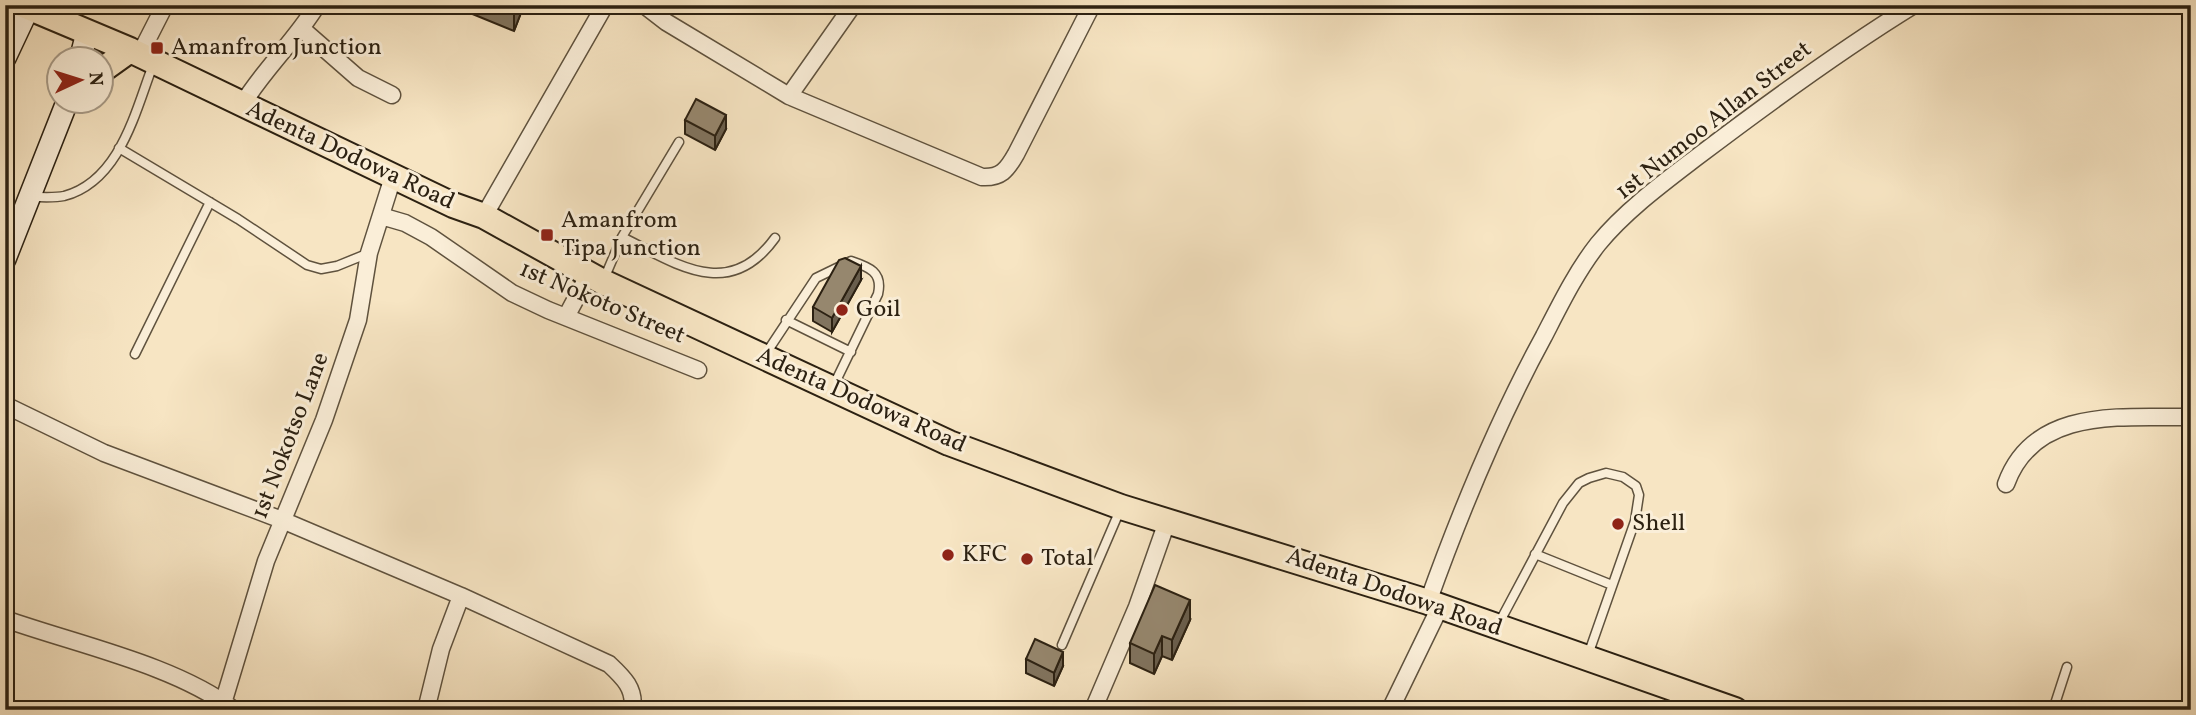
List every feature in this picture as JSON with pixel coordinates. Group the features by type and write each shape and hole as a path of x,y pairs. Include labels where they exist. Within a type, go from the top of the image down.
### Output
{"main road":[{"name":"Adenta Dodowa Road","path":"26,6 141,56 393,177 484,216 596,278 949,443 1121,507 1168,519 1434,605 1735,710"},
{"path":"116,65 141,56"}],"street":[{"path":"141,56 165,5"},
{"path":"242,105 258,78 302,29 317,5"},
{"path":"484,216 605,5"},
{"path":"644,5 666,22 789,96 982,177 995,178 1007,170 1016,154 1092,5"},
{"path":"789,96 853,5"},
{"name":"1st Numoo Allan Street","path":"1390,710 1434,605 1466,496 1517,384 1571,285 1598,244 1657,188 1737,126 1914,5"},
{"path":"5,58 26,6"},
{"path":"302,29 358,78 392,95"},
{"path":"84,46 87,33"},
{"path":"5,259 62,116"},
{"name":"1st Nokotso Lane","path":"226,707 266,561 324,420 358,320 369,253 393,177"},
{"name":"1st Nokoto Street","path":"380,216 422,233 512,293 698,370"},
{"path":"566,317 596,278"},
{"path":"5,405 104,453 282,520 461,596 609,664 625,678 632,691 632,710"},
{"path":"2006,484 2022,451 2055,429 2128,418 2191,417"},
{"path":"1093,710 1137,607 1168,519"},
{"path":"426,710 441,649 461,596"},
{"path":"5,619 93,647 198,686 226,707"}],"lane":[{"path":"30,197 64,196 94,182 119,148 141,56"},
{"path":"596,278 679,142"},
{"path":"119,148 210,202 307,265 321,269 338,266 369,253"},
{"path":"135,354 210,202"},
{"path":"622,237 690,270 709,275 733,271 760,258 775,238"},
{"path":"763,357 816,278 851,261 868,267 876,272 880,284 832,389"},
{"path":"786,320 851,352"},
{"path":"1496,627 1563,503 1579,484 1606,473 1623,477 1636,486 1639,495 1635,521 1587,659"},
{"path":"1062,645 1121,507"},
{"path":"1535,554 1612,585"},
{"path":"2053,710 2067,667"}],"building":[{"path":"501,5 516,5 514,11"},
{"path":"696,99 726,115 715,136 685,120"},
{"path":"845,258 861,266 832,318 813,307 839,260"},
{"path":"1155,585 1190,600 1172,640 1162,636 1154,654 1130,643"},
{"path":"1035,639 1063,652 1054,673 1026,659"}],"place":[{"name":"Amanfrom Junction","path":"157,48"},
{"name":"Amanfrom Tipa Junction","path":"547,235"},
{"name":"Goil","path":"842,310"},
{"name":"Shell","path":"1618,524"},
{"name":"KFC","path":"948,555"},
{"name":"Total","path":"1027,559"}]}
